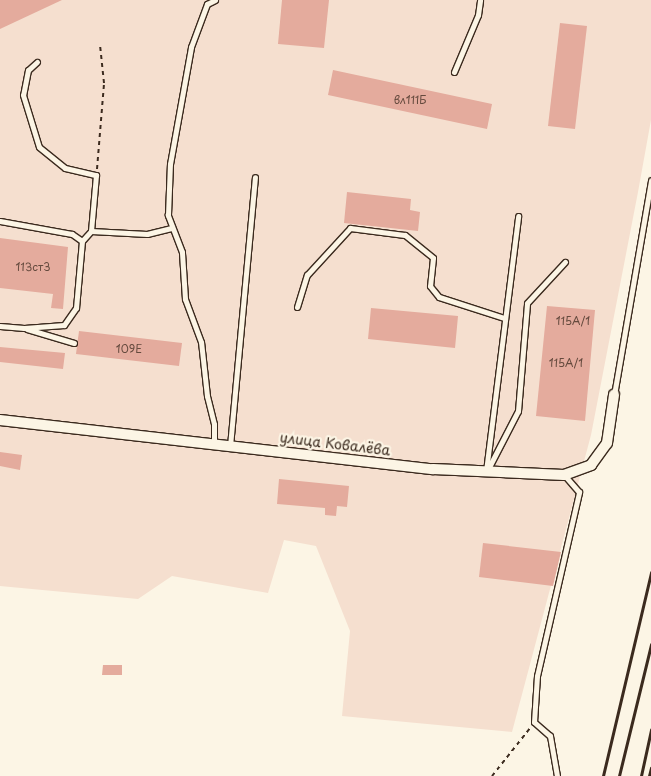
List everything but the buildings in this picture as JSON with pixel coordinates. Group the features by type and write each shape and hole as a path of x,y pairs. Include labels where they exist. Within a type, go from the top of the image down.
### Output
{"street":[{"name":"улица Ковалёва","path":"0,420 433,469 564,476 591,465 607,444 614,395"}],"lane":[{"path":"214,444 214,424 207,396 201,342 185,300 182,252 171,228 168,215 170,164 191,47 208,4 215,0"},
{"path":"454,72 478,15 480,0"},
{"path":"0,326 24,328 64,324 76,308 82,240 91,231 96,175 65,168 39,147 23,95 28,70 37,62"},
{"path":"230,446 255,177"},
{"path":"614,395 651,180"},
{"path":"486,472 518,216"},
{"path":"0,221 72,234 82,240"},
{"path":"91,231 147,234 171,228"},
{"path":"297,307 308,275 350,228 405,235 433,258 430,286 439,297 504,318"},
{"path":"486,472 518,411 528,303 565,262"},
{"path":"24,328 74,343"},
{"path":"557,776 550,736 534,722 537,676 579,492 564,476"}],"path":[{"path":"96,175 104,82 100,45"},
{"path":"492,776 534,722"}],"shaded area":[{"path":"0,0 651,0 651,120 638,192 591,435 512,732 342,716 350,631 316,546 284,540 268,593 172,576 138,599 0,586"}],"railway":[{"path":"603,776 651,573"},
{"path":"619,776 651,645"},
{"path":"641,776 651,730"},
{"path":"649,776 651,768"}]}
